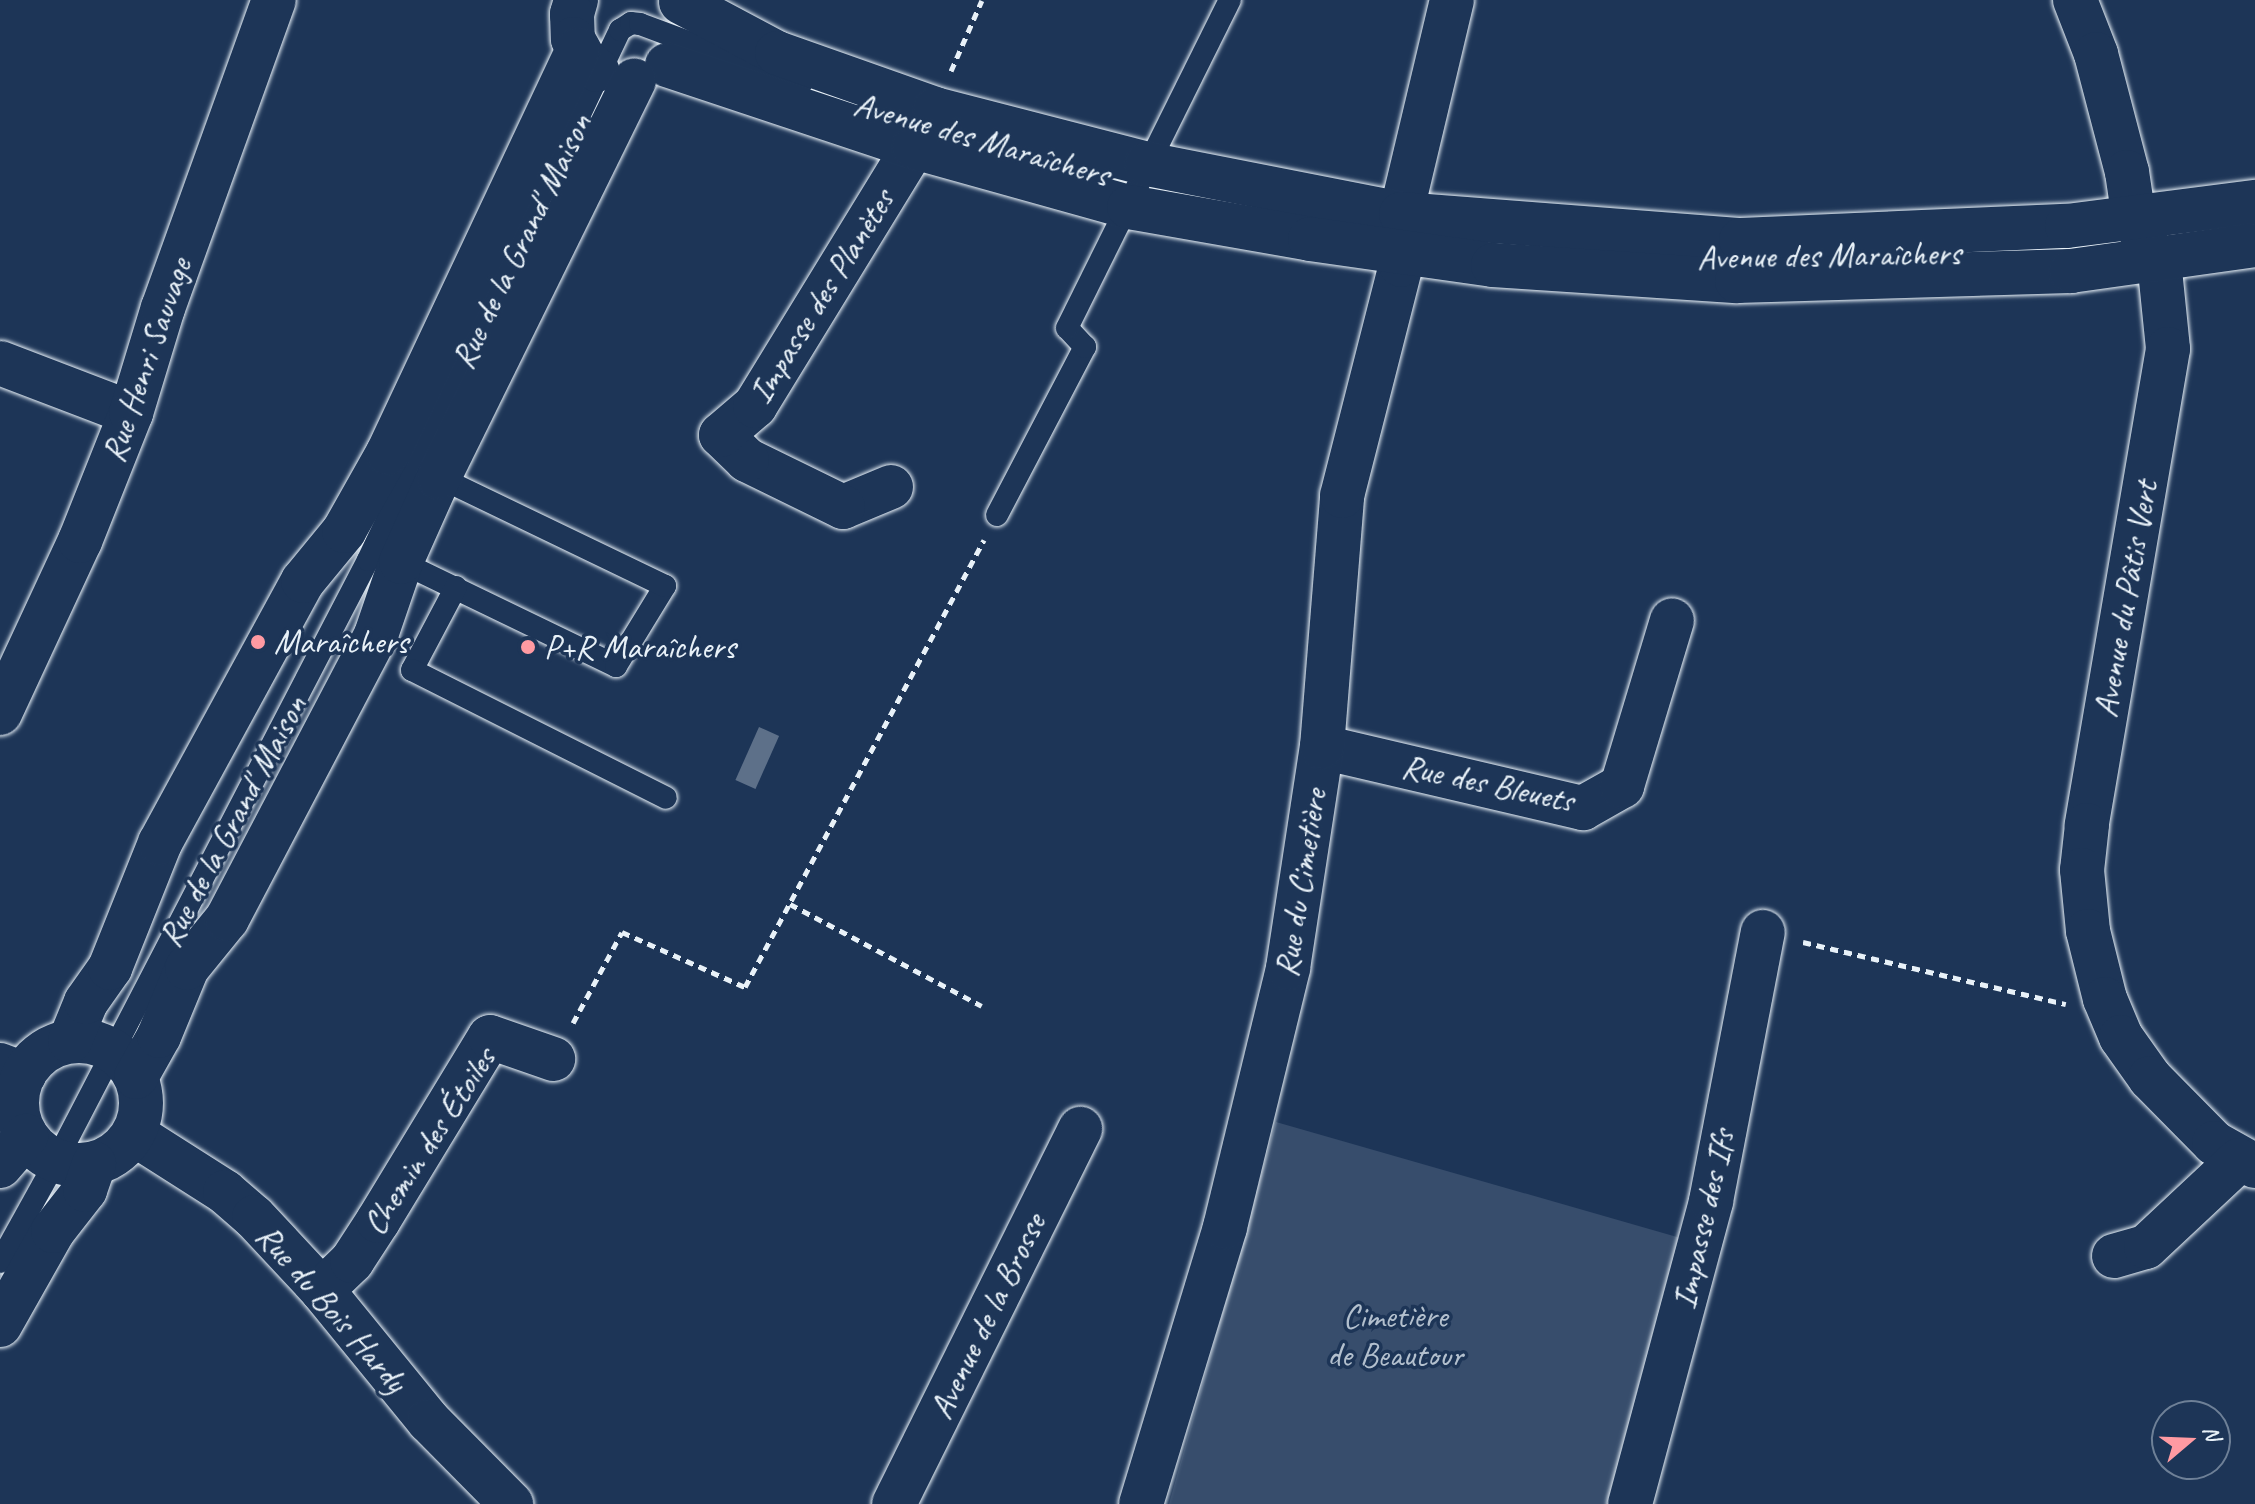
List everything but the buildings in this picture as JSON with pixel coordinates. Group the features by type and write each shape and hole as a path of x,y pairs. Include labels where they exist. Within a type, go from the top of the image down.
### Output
{"street":[{"name":"Rue Henri Sauvage","path":"0,713 80,541 131,413 163,308 274,0"},
{"name":"Rue du Cimetière","path":"1141,1504 1225,1227 1284,983 1322,747 1342,496 1452,0"},
{"name":"Avenue du Pâtis Vert","path":"2075,0 2096,54 2145,239 2168,349 2082,870 2088,931 2105,999 2121,1037 2150,1078 2214,1143 2247,1163 2146,1247 2114,1256"},
{"path":"573,1 571,27 646,45"},
{"name":"Avenue des Maraîchers","path":"646,45 777,53 1138,185"},
{"name":"Avenue des Maraîchers","path":"646,45 914,147 1401,234 1741,240 2067,226 2145,239 2255,245"},
{"name":"Rue de la Grand' Maison","path":"124,1063 159,1036 187,968 227,919 376,635 401,562 439,477 646,45"},
{"name":"Rue de la Grand' Maison","path":"70,1041 86,1002 110,968 160,843 303,581 344,531 388,453 646,45"},
{"name":"Impasse des Planètes","path":"891,487 843,507 747,460 721,435 755,406 914,147"},
{"name":"Avenue des Maraîchers","path":"2145,239 2255,202"},
{"path":"0,363 131,413"},
{"name":"Rue des Bleuets","path":"1322,747 1583,808 1622,786 1672,620"},
{"name":"Impasse des Ifs","path":"1630,1504 1711,1201 1763,932"},
{"name":"Chemin des Étoiles","path":"322,1290 352,1261 490,1037 553,1059"},
{"path":"70,1041 99,1043 124,1063 141,1096 141,1115 134,1134 110,1158 44,1157 17,1105 12,1069 51,1047 70,1041"},
{"name":"Avenue de la Brosse","path":"894,1504 1080,1129"},
{"name":"Rue du Bois Hardy","path":"134,1134 225,1192 277,1240 429,1421 511,1504"},
{"name":"Rue de la Grand' Maison","path":"0,1325 53,1231 85,1190 44,1157"}],"lane":[{"path":"997,515 1085,347 1067,328 1230,0"},
{"name":"Avenue des Maraîchers","path":"646,45 963,140 1138,185"},
{"name":"Rue de la Grand' Maison","path":"0,1262 44,1157 124,1063 368,560 646,45"},
{"name":"Avenue des Maraîchers","path":"2145,239 2255,223"},
{"path":"401,562 616,666 665,586 439,477"},
{"path":"456,587 412,670 666,798"}],"path":[{"path":"935,109 982,0"},
{"path":"553,1059 622,932 745,987 997,515"},
{"path":"790,904 982,1006"},
{"path":"1763,932 2072,1005 2105,999"}],"green space":[{"name":"Cimetière de Beautour","path":"1276,1122 1684,1239 1608,1504 1169,1504"}],"shaded area":[{"path":"759,727 779,736 756,789 735,780"}],"place":[{"name":"Maraîchers","path":"258,642"},
{"name":"P+R Maraîchers","path":"528,647"}]}
